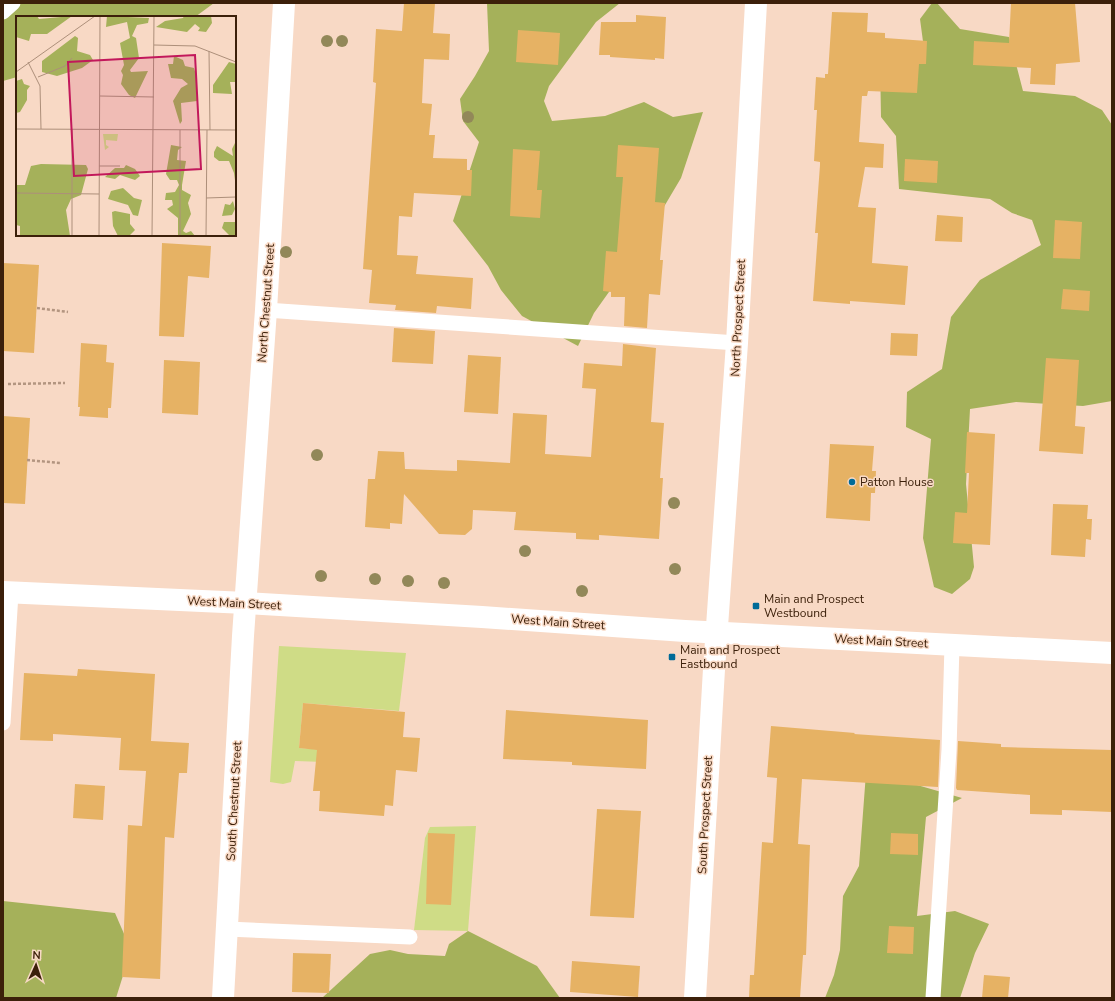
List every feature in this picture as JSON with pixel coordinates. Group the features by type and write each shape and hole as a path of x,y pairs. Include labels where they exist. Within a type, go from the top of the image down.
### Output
{"street":[{"name":"North Chestnut Street","path":"246,603 266,310 284,3"},
{"name":"North Prospect Street","path":"716,632 737,343 756,3"},
{"name":"West Main Street","path":"7,593 246,603 716,632 1112,654"},
{"name":"South Chestnut Street","path":"223,998 246,603"},
{"name":"South Prospect Street","path":"694,998 716,632"}],"lane":[{"path":"3,12 12,3"},
{"path":"266,310 737,343"},
{"path":"3,723 7,593"},
{"path":"933,998 948,750 952,645"},
{"path":"227,929 410,937"}],"path":[{"path":"37,308 68,312"},
{"path":"8,384 65,383"},
{"path":"27,460 60,463"}],"green space":[{"path":"3,3 214,3 196,16 16,16 16,77 3,81"},
{"path":"487,3 620,3 596,22 549,86 544,101 552,121 605,116 644,102 673,117 703,112 681,178 636,254 594,313 578,346 522,316 501,290 488,266 453,221 479,142 463,121 460,99 489,51"},
{"path":"932,3 937,3 960,29 1009,37 1023,91 1075,96 1102,110 1112,125 1112,401 1083,406 1016,402 970,409 966,484 974,567 970,579 952,594 934,587 923,538 931,439 906,427 907,392 942,369 951,317 980,280 1041,245 1032,220 1012,213 990,199 899,189 896,136 881,117 880,60 926,64 920,19"},
{"path":"279,646 406,653 399,711 303,703 299,748 325,750 324,762 295,761 291,782 283,784 270,782"},
{"path":"866,773 893,778 962,798 926,817 917,916 955,911 989,924 975,953 960,998 825,998 834,975 840,950 843,896 859,866"},
{"path":"476,826 468,931 414,930 425,838 430,827"},
{"path":"3,901 115,913 131,950 116,998 3,998"},
{"path":"468,931 537,966 560,998 322,998 370,954 390,950 408,954 445,956 449,944"}],"building":[{"path":"404,3 435,3 433,33 450,34 449,60 424,59 422,103 432,104 429,135 435,135 433,158 467,159 467,170 472,170 471,196 414,193 412,217 399,216 397,255 418,256 416,274 473,278 471,309 437,306 436,313 395,310 396,305 369,303 372,270 363,269 376,83 373,82 376,29 402,31"},
{"path":"1011,3 1075,3 1080,62 1056,64 1055,85 1030,84 1031,68 973,65 974,41 1009,43"},
{"path":"832,12 868,13 867,32 885,33 885,38 927,41 926,64 919,64 917,93 868,91 867,96 862,96 859,142 884,144 883,168 865,167 858,207 876,208 872,263 908,266 905,305 850,301 850,304 813,301 818,233 815,233 820,165 820,162 814,161 817,110 814,110 816,77 825,78 825,74 828,74"},
{"path":"636,15 666,17 664,59 655,58 655,60 599,55 601,22 636,22"},
{"path":"518,30 560,33 558,65 516,62"},
{"path":"618,145 659,148 655,202 665,203 660,260 663,260 660,295 649,294 647,328 624,326 625,297 611,297 611,292 603,291 606,251 617,252 623,177 616,177"},
{"path":"513,149 540,151 537,190 542,190 540,218 510,216"},
{"path":"905,159 938,161 937,183 904,181"},
{"path":"937,215 963,217 962,242 935,241"},
{"path":"1055,220 1082,222 1080,259 1053,258"},
{"path":"162,243 211,246 209,278 188,276 184,337 159,336"},
{"path":"3,263 39,265 34,353 3,351"},
{"path":"1063,289 1090,291 1089,311 1061,309"},
{"path":"394,328 435,331 433,364 392,362"},
{"path":"891,333 918,334 917,356 890,355"},
{"path":"81,343 107,345 106,362 114,363 111,408 108,408 108,418 79,416 80,407 78,407"},
{"path":"623,344 656,348 651,422 664,423 660,478 663,478 659,539 599,535 599,540 576,539 576,533 514,530 516,512 473,510 472,529 465,535 439,534 404,494 402,524 390,523 390,529 365,527 368,479 375,479 378,451 404,452 405,469 457,471 457,460 510,463 513,413 547,415 545,454 591,457 596,389 582,388 584,363 622,366"},
{"path":"468,355 501,357 498,414 464,412"},
{"path":"1046,358 1079,360 1075,426 1085,427 1083,454 1039,451"},
{"path":"164,360 200,362 198,415 162,413"},
{"path":"3,416 30,418 25,504 3,503"},
{"path":"967,432 995,434 990,545 953,543 955,512 967,513 969,473 965,473"},
{"name":"Patton House","path":"830,444 874,446 872,471 876,471 875,493 871,493 870,521 826,518"},
{"path":"1053,504 1088,505 1087,519 1092,519 1091,540 1086,539 1085,557 1051,555"},
{"path":"78,669 155,674 151,741 189,743 187,773 179,773 174,838 165,837 160,979 122,977 128,825 142,826 146,771 119,770 121,738 53,734 53,741 20,740 24,673 77,676"},
{"path":"303,703 405,712 403,737 420,738 417,772 396,770 393,806 385,805 384,816 319,811 320,791 313,791 317,750 299,748"},
{"path":"506,710 648,720 646,769 572,765 572,762 503,759"},
{"path":"771,726 940,740 938,787 802,779 798,844 810,845 806,955 803,955 800,998 749,998 750,975 754,975 762,842 773,843 777,778 767,777"},
{"path":"958,741 1001,744 1001,747 1112,750 1112,812 1062,810 1062,815 1030,814 1030,795 957,790"},
{"path":"75,784 105,786 103,820 73,818"},
{"path":"597,809 641,811 634,918 590,916"},
{"path":"428,833 455,834 451,905 426,904"},
{"path":"891,833 918,834 918,855 890,854"},
{"path":"889,926 914,927 913,954 887,953"},
{"path":"293,953 331,954 329,993 292,992"},
{"path":"572,961 640,966 638,997 570,992"},
{"path":"984,975 1010,977 1008,998 982,998"}],"place":[{"name":"Patton House","path":"852,482"},
{"name":"Main and Prospect Westbound","path":"756,606"},
{"name":"Main and Prospect Eastbound","path":"672,657"}]}
